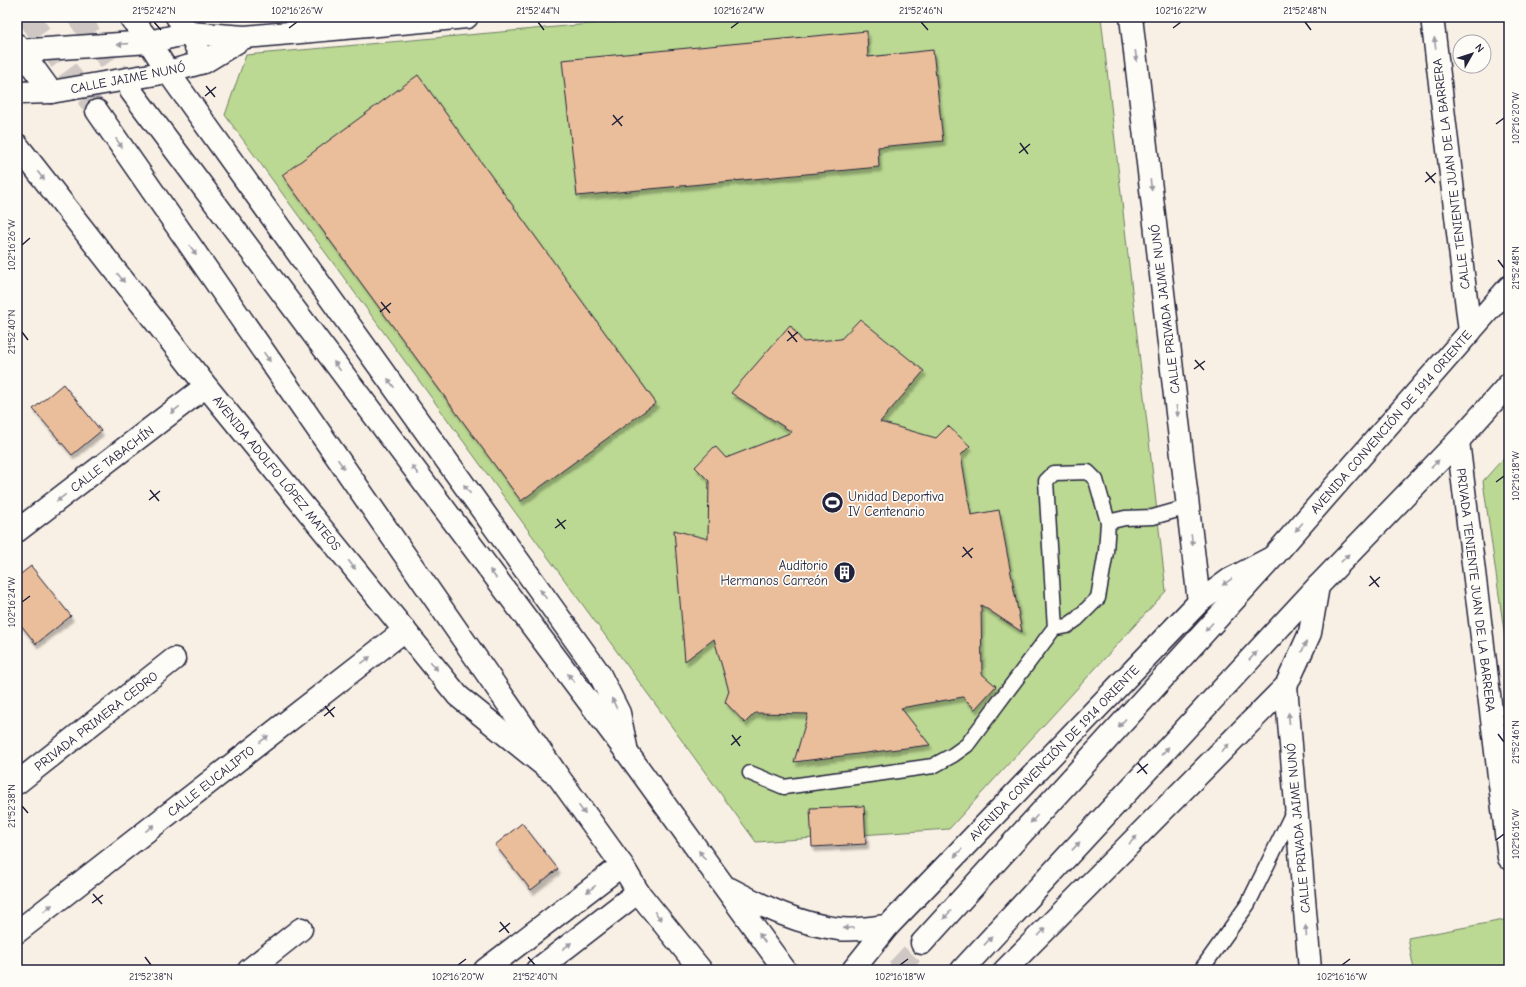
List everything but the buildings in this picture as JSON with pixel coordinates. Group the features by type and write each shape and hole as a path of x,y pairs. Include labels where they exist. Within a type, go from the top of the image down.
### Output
{"main road":[{"path":"130,17 599,673 619,713 628,754"},
{"name":"CALLE JAIME NUNÓ","path":"18,49 149,42 183,25 245,37 467,17"},
{"name":"CALLE PRIVADA JAIME NUNÓ","path":"1132,17 1200,602"},
{"name":"CALLE TENIENTE JUAN DE LA BARRERA","path":"1432,17 1470,332"},
{"path":"183,25 204,62"},
{"name":"CALLE JAIME NUNÓ","path":"17,93 51,92 168,72 204,62 245,37"},
{"path":"18,49 51,92"},
{"path":"131,91 628,754 785,970"},
{"path":"97,111 560,779 622,865 638,892 701,970"},
{"name":"AVENIDA ADOLFO LÓPEZ MATEOS","path":"17,145 206,386 458,696 560,779"},
{"name":"AVENIDA CONVENCIÓN DE 1914 ORIENTE","path":"922,943 1273,557 1509,287"},
{"path":"962,970 1318,586 1458,441 1509,384"},
{"name":"CALLE TABACHÍN","path":"17,531 206,386"},
{"name":"PRIVADA TENIENTE JUAN DE LA BARRERA","path":"1458,441 1509,858"},
{"name":"AVENIDA CONVENCIÓN DE 1914 ORIENTE","path":"853,970 888,926 1200,602 1229,580 1273,557"},
{"path":"1005,970 1286,686 1310,633 1318,586"},
{"name":"CALLE EUCALIPTO","path":"17,932 405,630"},
{"name":"PRIVADA PRIMERA CEDRO","path":"17,783 174,659"},
{"name":"CALLE PRIVADA JAIME NUNÓ","path":"1286,686 1310,970"},
{"path":"485,970 622,865"},
{"path":"725,887 757,903 798,920 840,929 888,926"},
{"path":"537,970 638,892"},
{"path":"249,970 301,929"},
{"path":"862,970 870,949"}],"lane":[{"path":"750,772 784,787 933,766 967,745 1055,628 1046,482 1054,473 1088,472 1096,480 1108,522 1106,552 1098,598 1083,614 1067,626 1055,628"},
{"path":"1108,522 1125,518 1153,516 1188,507"},
{"path":"1201,970 1248,904 1296,806"}],"green space":[{"name":"Unidad Deportiva IV Centenario","path":"667,17 1101,17 1166,591 949,829 756,842 225,115 246,55"},
{"path":"1509,452 1509,667 1483,481"},
{"path":"1509,919 1509,970 1414,970 1408,938"}],"tunnel":[{"path":"28,17 97,111"},
{"path":"78,17 131,91"},
{"path":"897,970 922,943"}],"place":[{"name":"Unidad Deportiva IV Centenario","path":"833,503"},
{"name":"Auditorio Hermanos Carreón","path":"844,572"}]}
